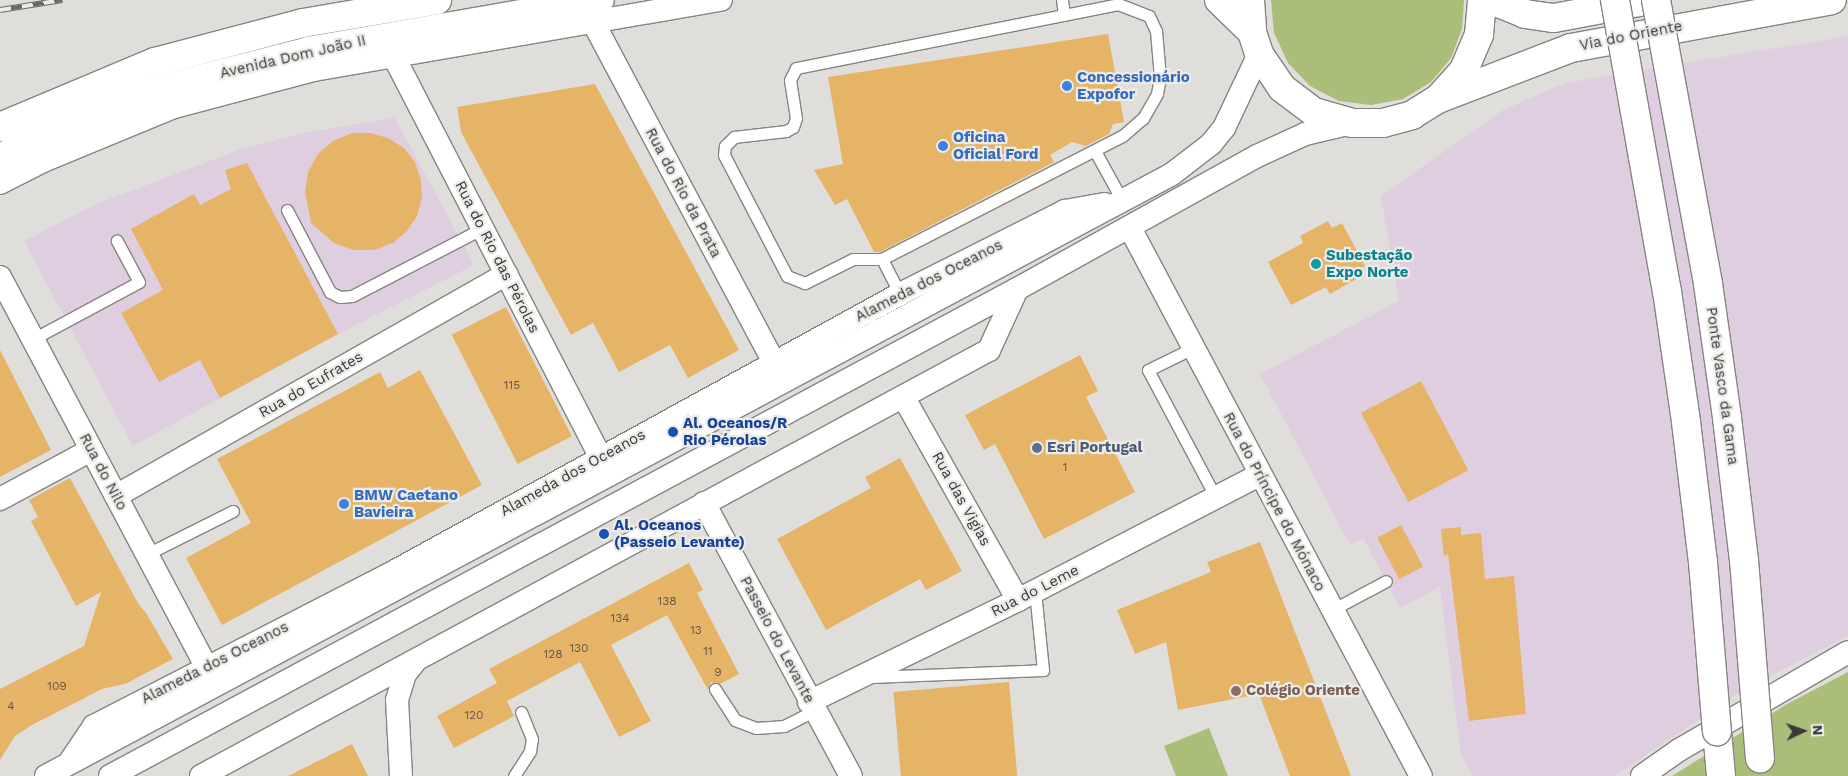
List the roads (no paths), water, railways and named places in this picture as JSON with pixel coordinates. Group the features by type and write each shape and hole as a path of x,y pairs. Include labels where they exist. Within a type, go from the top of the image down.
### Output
{"main road":[{"name":"Avenida Dom João II","path":"0,126 155,62 303,23 437,0"},
{"path":"1219,0 1256,43 1282,88 1314,112 1352,123 1383,123 1412,115 1438,99 1464,70 1479,35 1482,0"},
{"path":"1250,0 1256,43"},
{"name":"Via do Oriente","path":"1492,0 1525,14 1554,18 1650,0"},
{"path":"1615,0 1667,291 1686,422 1703,562 1721,776"},
{"name":"Ponte Vasco da Gama","path":"1656,0 1708,284 1726,408 1744,560 1762,776"},
{"name":"Via do Oriente","path":"1438,99 1556,52 1587,44 1832,0"},
{"name":"Avenida Dom João II","path":"0,158 34,140 164,88 309,51 596,11"}],"street":[{"path":"0,183 43,161 174,107 314,70 393,56 596,11 721,0"},
{"name":"Rua do Rio da Prata","path":"596,11 774,363"},
{"name":"Alameda dos Oceanos","path":"46,776 1172,174 1211,144 1231,117 1256,43"},
{"name":"Rua do Rio das Pérolas","path":"393,56 601,458"},
{"path":"110,776 1130,228 1272,148 1305,134 1352,123"},
{"name":"Alameda dos Oceanos","path":"68,764 94,726 206,666 397,570 900,294 1065,210 1122,202"},
{"name":"Rua do Príncipe do Mónaco","path":"1130,228 1259,475 1421,776"},
{"name":"Rua do Eufrates","path":"116,496 506,274"},
{"name":"Rua do Nilo","path":"0,277 206,666"},
{"path":"201,776 704,503 904,398 989,350 1017,289"},
{"name":"Rua das Vigias","path":"904,398 1027,596"},
{"path":"0,499 92,450"},
{"name":"Rua do Leme","path":"812,706 855,678 1027,596 1259,475"},
{"name":"Passeio do Levante","path":"704,503 851,776"},
{"path":"1642,776 1679,750 1848,652"},
{"path":"401,776 398,720 399,686 414,662"},
{"path":"354,694 379,695 391,706 398,720"}],"lane":[{"path":"1062,0 1064,15"},
{"path":"1118,4 1149,16 1156,31 1160,78 1157,94 1142,118 1122,136 1095,151 882,259 853,259 805,283 787,276 724,155 725,146 734,137 786,131 793,127 796,118 790,80 796,68 1064,15 1118,4"},
{"path":"1095,151 1122,202"},
{"path":"287,210 330,292 340,297 352,296 482,228"},
{"path":"33,339 139,282 117,241"},
{"path":"882,259 900,294"},
{"path":"1192,348 1148,370 1216,498"},
{"path":"147,554 233,511"},
{"path":"1332,610 1386,581"},
{"path":"855,678 1042,670 1027,596"},
{"path":"715,689 735,720 756,728 784,726 812,706"},
{"path":"514,776 530,751 532,739 521,712"}],"railway":[{"path":"0,10 62,0"}],"place":[{"name":"Concessionário Expofor","path":"1067,86"},
{"name":"Oficina Oficial Ford","path":"943,146"},
{"name":"Subestação Expo Norte","path":"1316,264"},
{"name":"Al. Oceanos/R Rio Pérolas","path":"673,432"},
{"name":"Esri Portugal","path":"1037,448"},
{"name":"BMW Caetano Bavieira","path":"344,504"},
{"name":"Al. Oceanos (Passeio Levante)","path":"604,534"},
{"name":"Colégio Oriente","path":"1236,691"}]}
